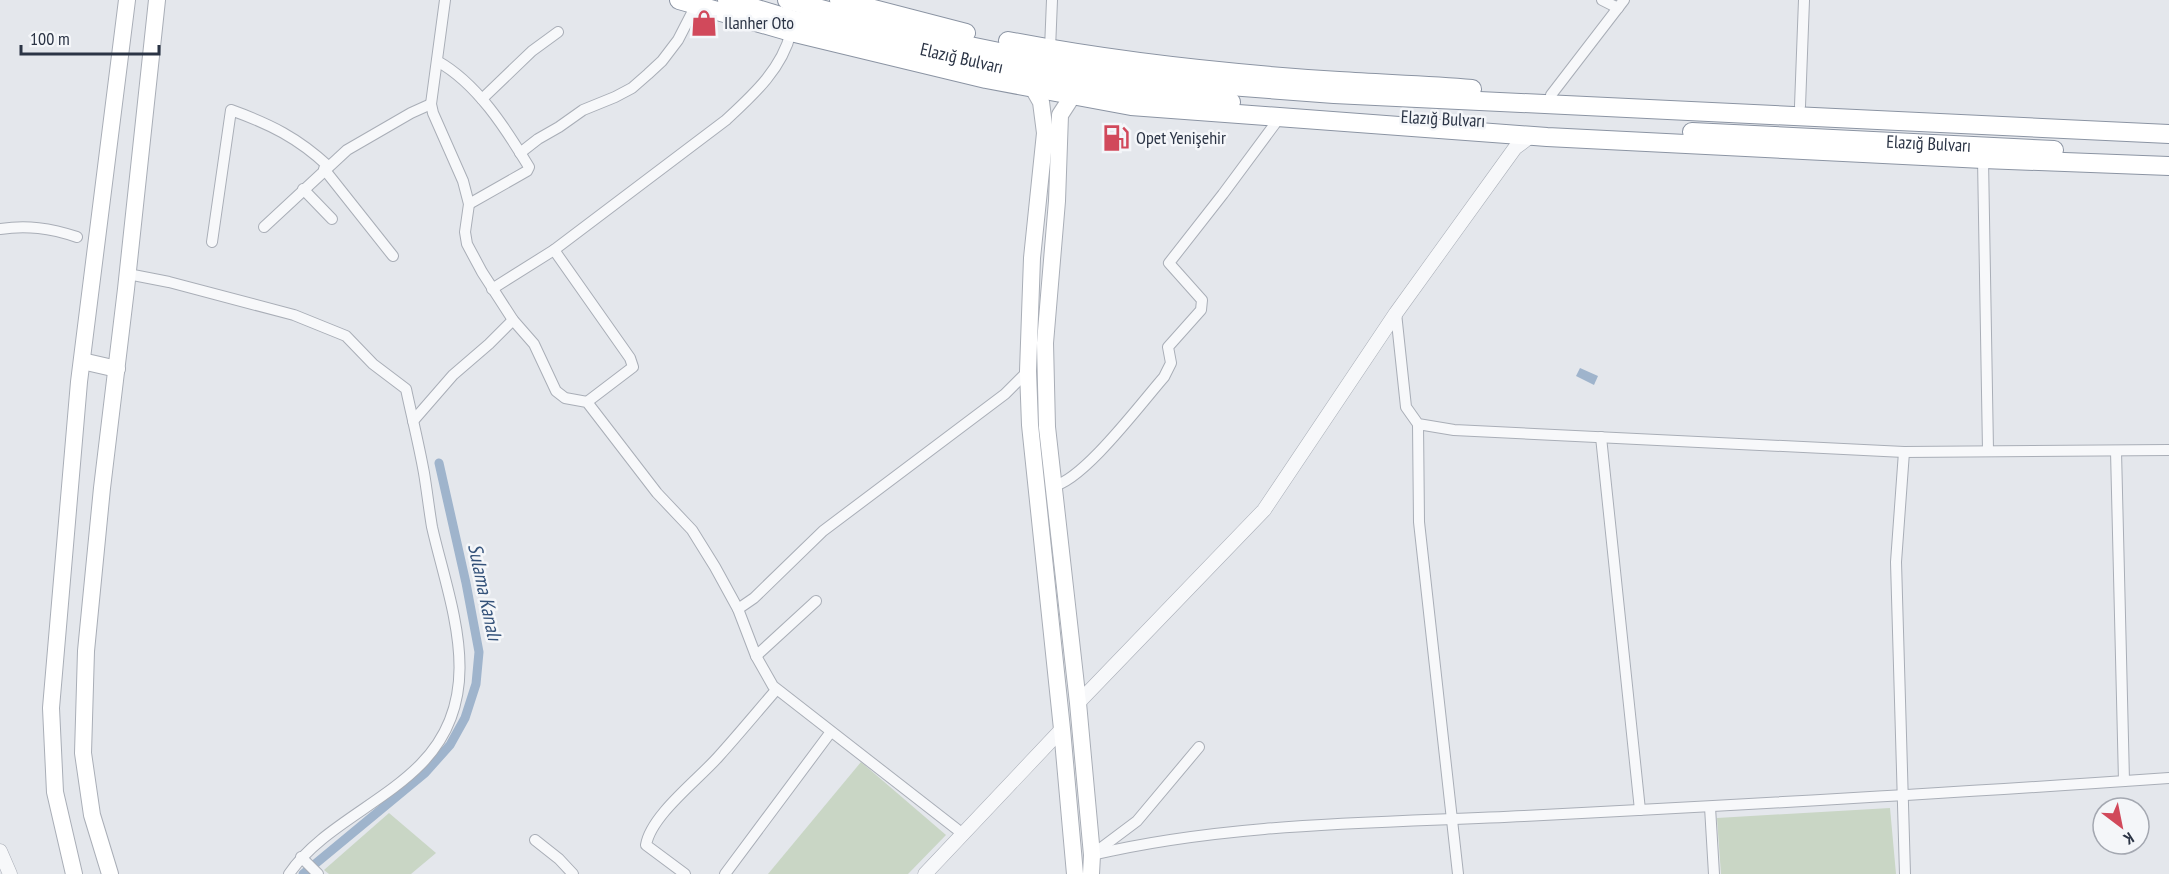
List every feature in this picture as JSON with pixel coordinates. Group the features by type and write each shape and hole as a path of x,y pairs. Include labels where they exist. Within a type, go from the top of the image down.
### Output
{"highway":[{"name":"Elazığ Bulvarı","path":"727,0 794,20 1061,80 1311,112 1540,126 2169,156"},
{"name":"Elazığ Bulvarı","path":"787,0 926,37 1043,61 1190,83 1346,95 2169,134"},
{"path":"839,0 951,30 1082,55 1340,81 1399,83 1551,95 2169,122"},
{"path":"688,2 791,32 986,79 1131,106 1280,117 1511,141 1531,136 2169,166"}],"main road":[{"path":"74,874 55,792 51,708 82,361 127,0"},
{"path":"110,874 92,815 83,753 86,651 157,0"},
{"path":"1033,88 1041,102 1045,133 1032,258 1030,425 1075,874"},
{"path":"1073,96 1060,115 1057,201 1046,343 1047,427 1078,703 1092,855 1091,874"},
{"path":"82,361 117,369"}],"street":[{"path":"445,0 431,104 463,182 469,204 465,232 467,244 492,289 513,320 534,344 556,391 565,398 587,402 657,493 692,530 738,609 756,657 776,690 963,834"},
{"path":"1050,49 1052,0"},
{"path":"1551,95 1621,4 1602,0"},
{"path":"1800,106 1804,0"},
{"path":"520,153 583,110 632,88 648,74 662,61 678,40 688,2"},
{"path":"492,289 554,250 726,120 751,98 773,71 788,44 791,32"},
{"path":"482,99 532,51 558,33"},
{"path":"437,60 454,70 482,99 529,167 527,171 469,204"},
{"path":"264,226 347,150 431,104"},
{"path":"212,242 231,110 285,132 309,148 393,256"},
{"path":"1053,486 1069,480 1089,463 1164,377 1171,363 1168,347 1201,310 1203,304 1169,263 1280,117"},
{"path":"1078,703 1264,510 1511,141"},
{"path":"1983,159 1988,450"},
{"path":"303,189 332,219"},
{"path":"0,229 26,226 58,231 77,237"},
{"path":"554,250 630,358 633,367 587,402"},
{"path":"128,274 169,282 211,295 294,315 346,336 373,364 406,389 424,471 432,526 458,633 458,683 453,710 446,729 422,763 289,874"},
{"path":"1396,313 1406,407 1418,424 1419,522 1458,874"},
{"path":"413,421 453,375 513,320"},
{"path":"738,609 754,598 823,531 1005,394 1029,371"},
{"path":"1418,424 1454,430 1904,452 2169,450"},
{"path":"1601,437 1640,810"},
{"path":"2116,451 2124,781"},
{"path":"1904,452 1896,562 1905,874"},
{"path":"756,657 816,601"},
{"path":"685,874 646,845 647,838 667,808 717,759 776,690"},
{"path":"925,874 1062,729"},
{"path":"725,874 830,733"},
{"path":"1092,855 1137,821 1198,747"},
{"path":"1092,855 1138,844 1304,825 1710,807 2169,778"},
{"path":"1710,807 1714,874"},
{"path":"535,840 559,859 573,874"},
{"path":"0,850 10,874"},
{"path":"304,860 317,873"}],"green space":[{"path":"861,762 946,835 908,874 768,874"},
{"path":"1890,808 1896,874 1721,874 1717,818"},
{"path":"389,813 436,853 411,874 329,874 324,870"}],"water":[{"path":"1580,368 1598,376 1594,385 1576,376"}],"waterway":[{"name":"Sulama Kanalı","path":"303,874 425,773 450,745 465,718 476,684 479,652 439,463"}],"place":[{"name":"Ilanher Oto","path":"704,23"},
{"name":"Opet Yenişehir","path":"1116,138"}]}
